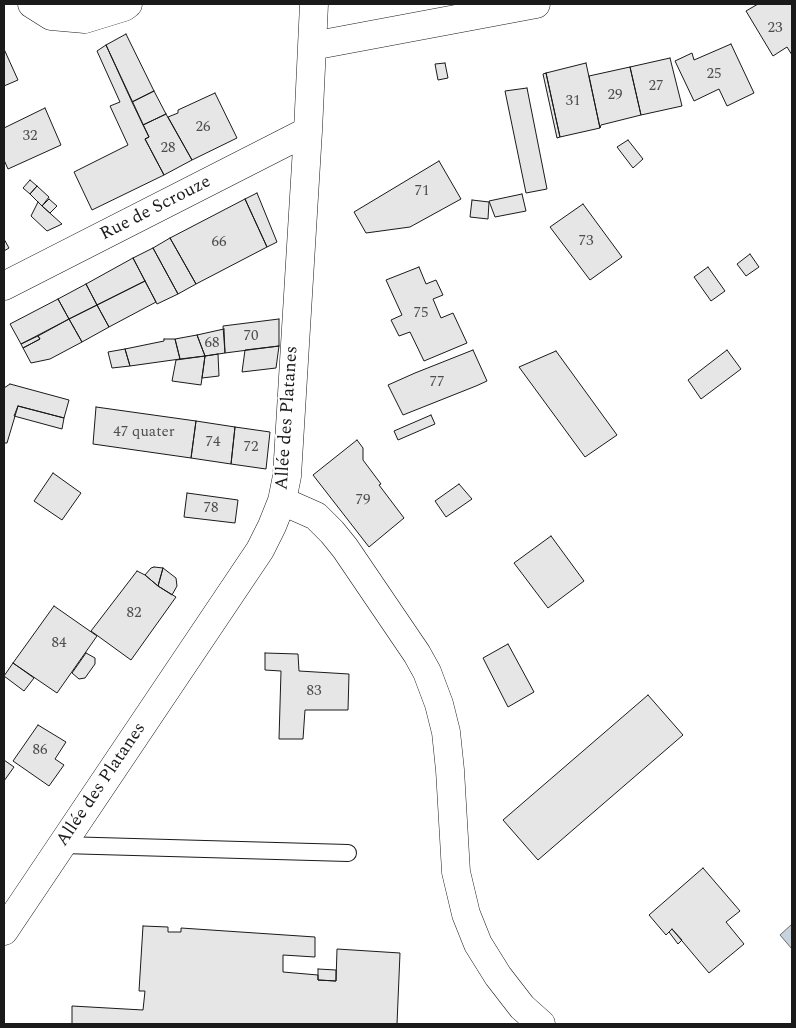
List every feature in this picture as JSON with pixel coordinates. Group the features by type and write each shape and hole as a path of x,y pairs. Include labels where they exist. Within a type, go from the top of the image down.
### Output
{"street":[{"path":"32,4 51,16 85,19 124,7 128,4"},
{"name":"Allée des Platanes","path":"4,931 260,550 282,501 287,476 314,4"},
{"path":"312,46 536,4"},
{"name":"Rue de Scrouze","path":"4,286 308,131"},
{"path":"282,501 316,516 332,532 345,548 427,672 439,704 446,732 456,872 466,914 478,944 498,976 522,1007 541,1024"}],"lane":[{"path":"62,845 348,853"}],"shaded area":[{"path":"792,924 792,949 780,935"}],"building":[{"path":"758,4 792,4 792,55 787,47 773,56 746,11"},
{"path":"126,34 154,91 132,102 106,45"},
{"path":"731,44 754,93 727,106 719,89 694,101 675,61 692,53 694,60"},
{"path":"106,45 149,137 145,139 164,175 92,210 74,172 128,145 110,106 120,102 97,51"},
{"path":"4,49 18,80 4,86"},
{"path":"670,58 682,106 641,115 630,67"},
{"path":"445,63 448,78 438,80 435,64"},
{"path":"586,63 600,128 560,137 546,73"},
{"path":"630,67 641,115 601,125 600,128 589,76"},
{"path":"546,73 560,137 557,138 543,74"},
{"path":"527,88 547,189 526,193 505,91"},
{"path":"154,91 166,114 143,125 132,102"},
{"path":"215,93 237,138 192,160 168,117 178,113 178,110"},
{"path":"45,108 61,145 8,169 4,160 4,128"},
{"path":"166,114 192,160 164,175 145,139 149,137 143,125"},
{"path":"628,140 643,159 633,168 617,147"},
{"path":"439,161 461,199 410,227 366,233 354,212"},
{"path":"30,180 37,186 30,194 23,188"},
{"path":"37,186 49,197 42,206 30,194"},
{"path":"257,193 277,242 267,247 245,199"},
{"path":"522,194 526,211 495,217 489,201"},
{"path":"49,199 57,206 50,213 42,206"},
{"path":"245,199 267,247 196,284 170,238"},
{"path":"472,200 489,202 488,219 470,217"},
{"path":"38,202 62,224 47,231 31,216"},
{"path":"583,204 622,257 590,280 550,227"},
{"path":"170,238 196,284 178,294 153,248"},
{"path":"4,239 9,248 4,251"},
{"path":"153,248 178,294 157,304 133,258"},
{"path":"750,254 759,267 746,276 737,264"},
{"path":"133,258 145,281 97,305 86,284"},
{"path":"419,267 426,284 436,280 443,295 433,299 441,318 453,313 467,343 424,361 410,332 399,336 391,320 402,315 386,280"},
{"path":"708,267 725,291 711,301 694,277"},
{"path":"145,281 156,302 109,327 97,305"},
{"path":"86,284 97,305 69,319 58,299"},
{"path":"58,299 69,319 21,344 10,324"},
{"path":"97,305 109,327 82,342 69,319"},
{"path":"69,319 82,342 50,359 31,363 23,348 40,339 38,336"},
{"path":"279,319 279,346 225,353 223,326"},
{"path":"224,329 225,353 205,356 197,335"},
{"path":"197,335 205,356 180,359 175,339"},
{"path":"38,336 40,339 23,348 21,344"},
{"path":"164,339 175,339 180,359 130,366 125,349 164,341"},
{"path":"279,346 276,368 242,372 245,350"},
{"path":"125,349 130,366 112,368 108,352"},
{"path":"473,350 487,381 403,415 388,385"},
{"path":"727,350 741,369 701,399 688,380"},
{"path":"556,351 617,435 585,457 519,367"},
{"path":"218,354 219,376 202,378 205,356"},
{"path":"205,356 201,385 172,381 176,360"},
{"path":"10,384 69,400 64,418 18,406 7,443 4,443 4,388"},
{"path":"18,406 64,418 62,429 14,416"},
{"path":"96,407 196,421 191,458 93,444"},
{"path":"431,415 435,424 398,440 394,431"},
{"path":"196,421 235,427 231,464 191,458"},
{"path":"235,427 270,432 266,469 231,464"},
{"path":"357,440 363,448 363,460 404,518 369,547 313,475"},
{"path":"53,473 81,493 62,520 34,501"},
{"path":"459,484 472,499 446,517 435,501"},
{"path":"187,493 238,500 235,523 184,517"},
{"path":"551,536 584,581 548,608 514,563"},
{"path":"154,567 163,568 158,586 145,575"},
{"path":"163,568 176,578 177,586 172,595 158,586"},
{"path":"137,571 176,597 131,660 91,631"},
{"path":"54,606 97,636 57,693 13,663"},
{"path":"508,644 534,692 508,707 483,658"},
{"path":"86,653 95,658 95,664 85,678 79,679 72,673"},
{"path":"265,653 298,654 299,671 349,674 348,710 305,710 303,739 279,739 281,671 265,670"},
{"path":"13,663 34,678 24,691 4,676"},
{"path":"648,695 683,735 538,860 503,820"},
{"path":"38,725 66,742 55,759 64,765 49,786 13,761"},
{"path":"4,760 14,767 4,781"},
{"path":"703,868 740,911 726,922 744,944 709,973 672,929 666,935 649,915"},
{"path":"143,926 168,927 168,932 181,932 181,928 315,937 315,957 283,955 283,972 318,975 318,980 336,981 337,949 400,953 397,1024 72,1024 72,1006 143,1010 145,991 139,991"},
{"path":"672,929 682,940 678,944 669,932"},
{"path":"318,969 336,970 336,981 318,980"}]}
